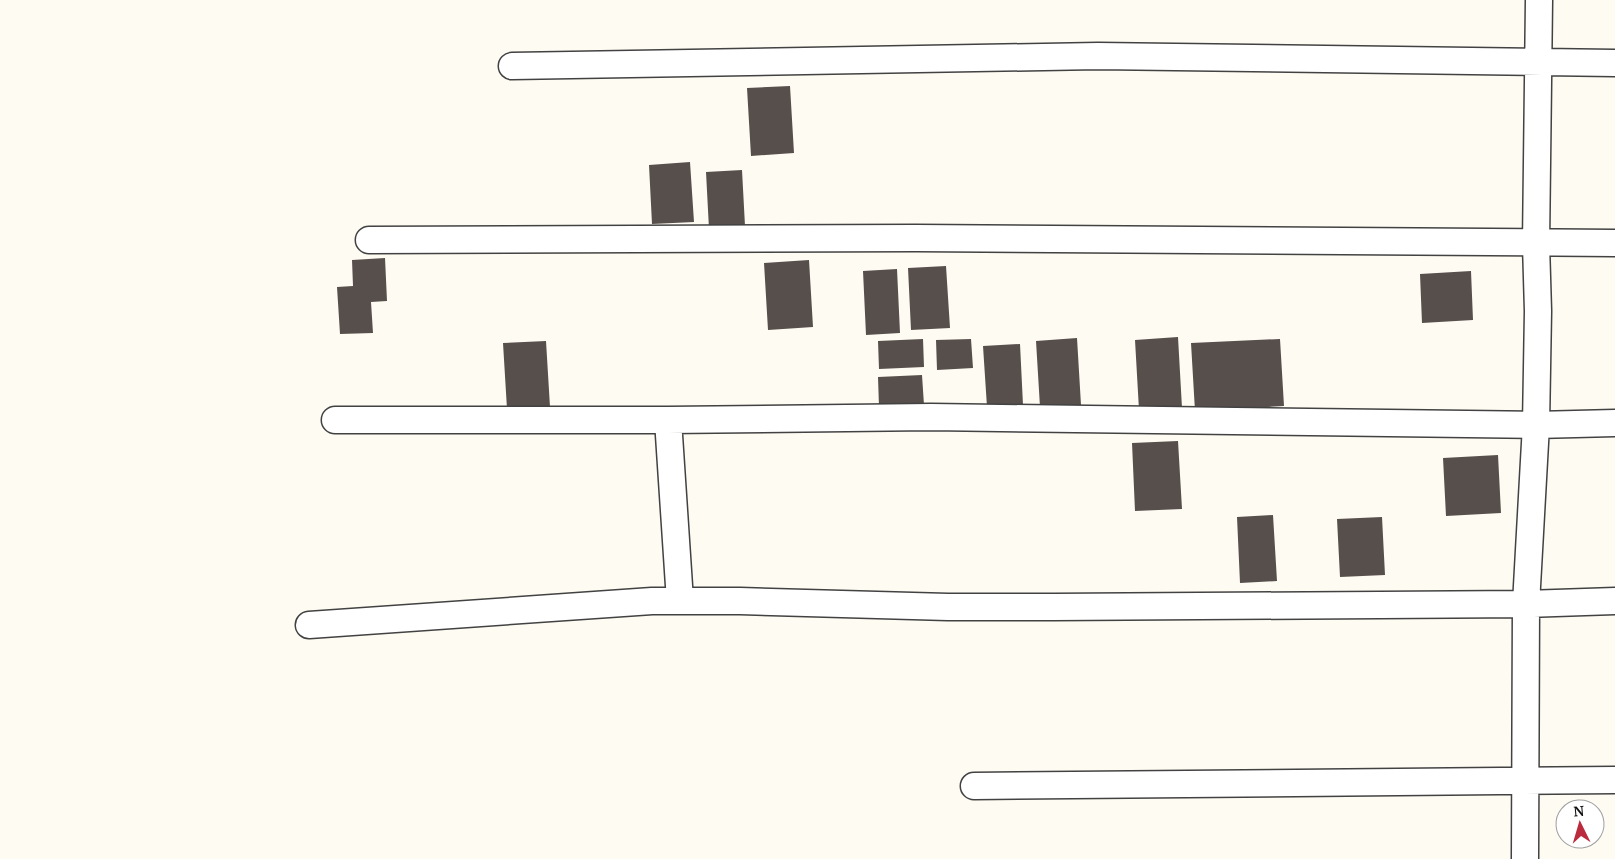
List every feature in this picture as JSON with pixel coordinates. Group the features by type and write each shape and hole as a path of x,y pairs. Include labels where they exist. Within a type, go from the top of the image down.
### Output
{"street":[{"path":"1525,859 1526,604 1536,425 1538,311 1536,244 1539,0"},
{"path":"512,66 1098,56 1615,63"},
{"path":"369,240 925,238 1536,244 1615,243"},
{"path":"335,420 668,420 931,417 1536,425 1615,423"},
{"path":"668,420 680,601"},
{"path":"309,625 652,601 1044,607 1526,604 1615,601"},
{"path":"974,786 1615,780"}],"building":[{"path":"790,86 794,153 751,156 747,88"},
{"path":"690,162 694,222 652,224 649,165"},
{"path":"742,170 745,226 709,229 706,172"},
{"path":"385,258 387,301 371,302 373,333 340,334 337,287 353,286 352,260"},
{"path":"809,260 813,327 768,330 764,263"},
{"path":"946,266 950,328 911,330 908,268"},
{"path":"897,269 900,333 866,335 863,271"},
{"path":"1471,271 1473,320 1422,323 1420,274"},
{"path":"1178,337 1182,408 1139,410 1135,340"},
{"path":"1077,338 1081,405 1040,407 1036,341"},
{"path":"923,339 924,367 879,369 878,341"},
{"path":"971,339 973,368 937,370 936,340"},
{"path":"1280,339 1284,406 1195,411 1191,343"},
{"path":"546,341 550,407 507,409 503,343"},
{"path":"1020,344 1023,405 987,407 983,346"},
{"path":"922,375 924,405 879,407 878,377"},
{"path":"1178,441 1182,509 1135,511 1132,443"},
{"path":"1498,455 1501,513 1446,516 1443,458"},
{"path":"1273,515 1277,581 1240,583 1237,517"},
{"path":"1382,517 1385,575 1340,577 1337,519"}]}
